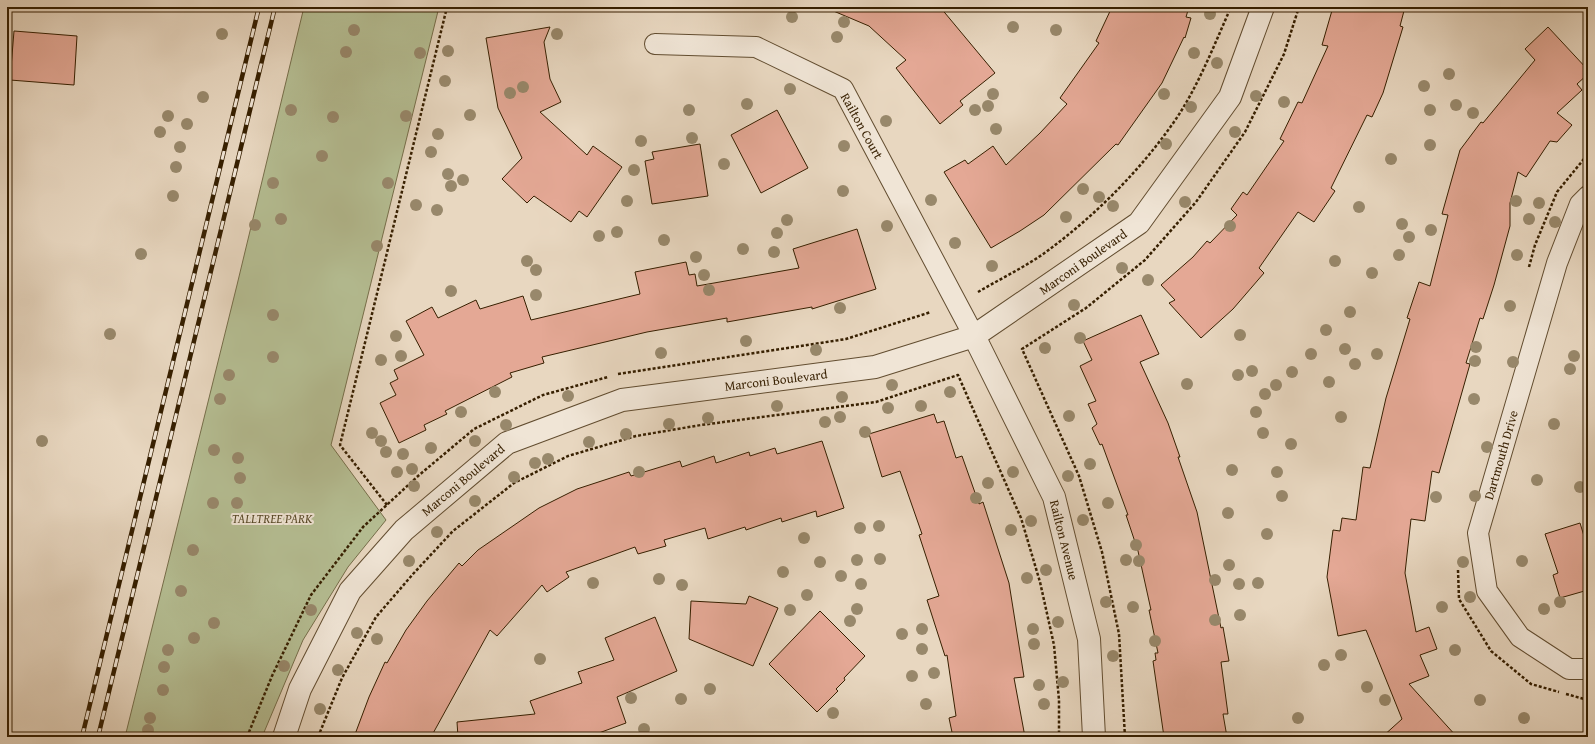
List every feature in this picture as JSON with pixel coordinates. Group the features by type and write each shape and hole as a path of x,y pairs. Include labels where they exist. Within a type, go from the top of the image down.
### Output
{"street":[{"name":"Marconi Boulevard","path":"284,737 300,689 350,591 404,530 507,443 622,400 875,368 974,336 1138,223 1230,97 1263,7"},
{"name":"Railton Court","path":"655,44 756,47 843,89 974,336"},
{"name":"Dartmouth Drive","path":"1588,196 1580,204 1557,263 1478,533 1487,591 1520,637 1569,669 1588,669"},
{"name":"Railton Avenue","path":"974,336 1054,497 1089,639 1094,737"}],"path":[{"path":"387,505 340,445 447,7"},
{"path":"974,294 1045,252 1094,212 1148,158 1179,114 1204,67 1231,7"},
{"path":"1125,737 1119,634 1102,552 1080,476 1022,349 1086,308 1144,260 1196,202 1245,132 1284,54 1299,7"},
{"path":"318,737 342,678 376,617 453,531 514,483 568,456 636,436 876,402 958,375 1021,518 1040,582 1054,645 1059,700 1059,737"}],"green space":[{"name":"TALLTREE PARK","path":"304,7 439,7 331,445 386,520 348,567 303,640 262,737 125,737 237,285"}],"building":[{"path":"824,7 940,7 995,73 960,101 963,105 940,124 896,68 906,60 869,26"},
{"path":"1112,7 1189,7 1186,17 1191,18 1185,38 1184,37 1162,83 1118,145 1116,144 1044,215 991,248 944,172 965,160 968,164 993,146 1006,165 1040,133 1067,104 1060,98 1099,43 1096,41"},
{"path":"1333,7 1405,7 1400,26 1403,27 1383,93 1372,117 1367,115 1331,188 1335,191 1314,222 1298,212 1259,268 1264,273 1233,309 1201,338 1169,303 1175,300 1161,285 1193,257 1207,241 1210,243 1237,215 1231,209 1243,192 1247,195 1284,141 1280,139 1298,102 1302,103 1328,46 1322,45"},
{"path":"550,27 544,42 550,79 561,102 540,112 587,155 593,146 622,167 587,217 579,211 571,222 534,196 527,203 502,179 522,158 498,108 486,38"},
{"path":"1548,27 1588,70 1588,74 1577,84 1582,90 1557,113 1572,125 1557,142 1550,141 1526,177 1518,172 1510,203 1510,226 1494,285 1483,319 1480,318 1466,363 1470,364 1439,473 1432,471 1425,521 1411,519 1405,573 1416,632 1429,627 1437,649 1420,655 1429,676 1409,684 1457,737 1382,737 1402,719 1366,630 1338,636 1327,577 1333,530 1340,531 1342,518 1356,520 1363,467 1370,468 1386,398 1410,319 1407,318 1419,282 1430,286 1448,215 1442,214 1460,150 1481,122 1483,123 1535,60 1525,49"},
{"path":"14,31 77,36 74,85 10,80"},
{"path":"777,110 808,168 761,193 731,135"},
{"path":"700,144 708,196 652,204 645,161 654,159 652,152"},
{"path":"857,229 876,289 812,309 812,307 727,322 727,318 647,332 542,357 544,363 510,373 512,377 445,411 447,414 424,425 426,430 399,443 380,403 396,395 390,383 398,379 394,370 424,355 406,321 432,307 438,318 476,300 480,309 523,296 531,320 640,294 635,272 686,262 689,275 695,274 697,286 799,268 793,249"},
{"path":"1141,315 1159,354 1140,362 1168,423 1180,457 1178,457 1197,512 1221,628 1223,627 1229,661 1221,662 1228,714 1223,714 1227,737 1164,737 1153,661 1156,660 1155,653 1158,653 1149,610 1151,610 1138,551 1126,515 1128,515 1102,444 1100,445 1092,428 1097,424 1088,404 1096,401 1080,366 1092,360 1083,341"},
{"path":"934,414 937,423 944,421 956,458 962,456 979,504 983,502 1009,583 1024,677 1014,678 1025,737 953,737 949,718 956,716 947,655 945,656 927,600 939,596 919,535 922,534 900,471 882,477 869,434"},
{"path":"822,441 844,508 817,517 816,511 782,522 781,518 746,530 745,527 708,539 705,528 664,540 666,546 638,554 635,547 566,572 569,577 547,592 542,585 497,636 490,630 431,737 354,737 369,697 385,662 387,663 406,630 427,601 459,563 462,566 478,550 539,508 577,489 629,472 631,476 680,461 682,467 714,456 716,463 749,452 750,456 775,448 777,454"},
{"path":"1580,523 1588,549 1588,590 1560,598 1553,575 1558,573 1545,534"},
{"path":"749,596 778,608 753,666 689,639 691,601 746,604"},
{"path":"820,611 865,656 844,678 845,680 836,689 838,691 817,712 769,664"},
{"path":"655,617 677,671 617,697 626,723 588,737 458,737 457,722 535,714 530,701 582,683 578,672 614,660 605,638"}],"railway":[{"path":"82,737 259,7"},
{"path":"98,737 275,7"}]}
